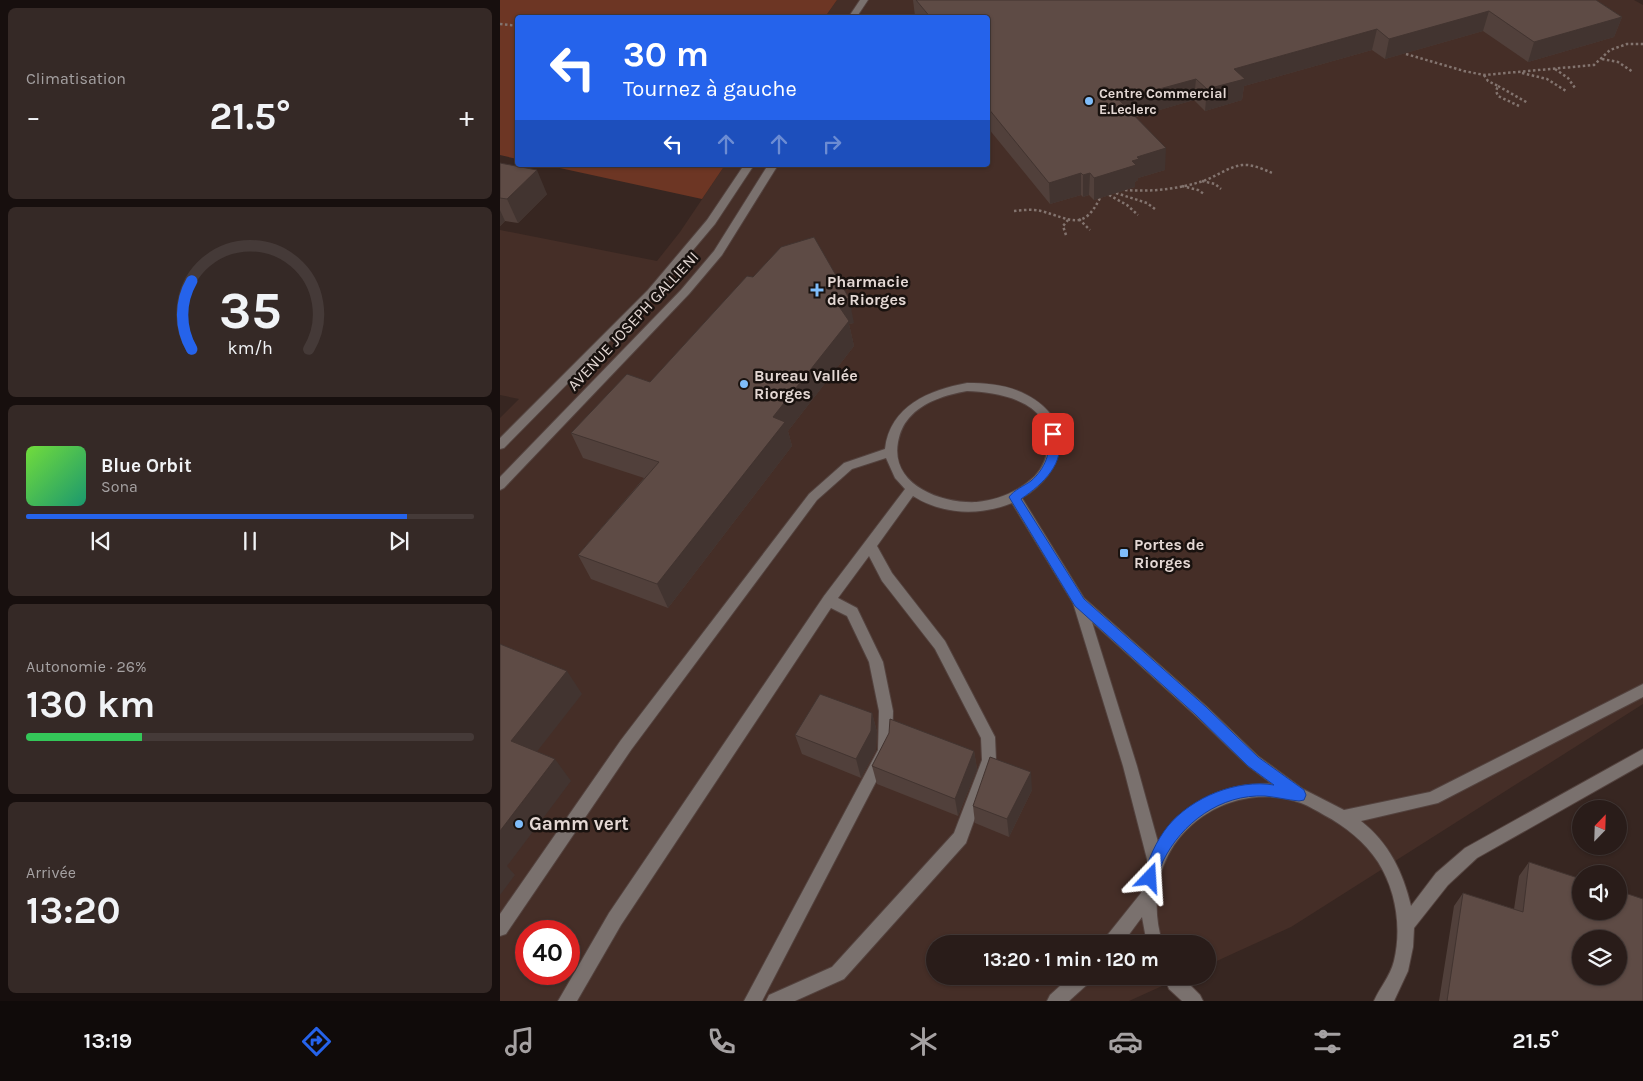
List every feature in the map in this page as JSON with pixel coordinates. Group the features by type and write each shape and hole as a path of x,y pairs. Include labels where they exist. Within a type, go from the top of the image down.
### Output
{"street":[{"path":"854,15 864,0"},
{"name":"AVENUE JOSEPH GALLIENI","path":"500,445 652,292 711,222 748,167"},
{"name":"AVENUE JOSEPH GALLIENI","path":"500,485 685,292 718,253 772,167"},
{"path":"989,386 1016,393 1037,406 1051,424 1056,444 1051,464 1037,483 1015,497 988,506 960,507 933,502 911,490 898,476 891,459 891,452 890,442 897,426 909,411 925,399 945,391 967,387 989,386"},
{"path":"500,928 626,745 813,497 848,466 891,452"},
{"path":"568,1001 615,920 829,600 911,490"},
{"path":"1015,497 1079,602 1130,766 1156,861"},
{"path":"775,1001 838,973 960,838 989,760 988,737 940,645 887,577 870,544"},
{"path":"753,1001 885,751 886,711 876,662 852,612 829,600"},
{"path":"1079,602 1201,711 1253,761 1299,795 1345,817 1369,838 1388,864 1401,893 1406,925 1403,962 1388,996 1383,1001"},
{"path":"1345,817 1432,798 1643,690"},
{"path":"1406,925 1442,878 1471,853 1643,756"},
{"path":"1154,935 1148,897 1156,861 1173,831 1198,808 1229,794 1264,790 1299,795"},
{"path":"1118,935 1148,897"},
{"path":"1056,1001 1074,985"},
{"path":"1177,985 1194,1001"}],"path":[{"path":"500,24 515,26"},
{"path":"1406,54 1428,58 1449,68 1467,73 1484,75 1594,65 1610,50 1627,44 1643,44"},
{"path":"1602,59 1618,62 1633,72"},
{"path":"1555,69 1568,78 1575,88"},
{"path":"1519,72 1547,79 1566,91"},
{"path":"1484,75 1488,81 1528,103"},
{"path":"1498,86 1496,91 1498,96 1519,106"},
{"path":"1125,190 1143,192 1182,186 1243,165 1261,168 1272,173"},
{"path":"1201,181 1214,184 1221,189"},
{"path":"1182,186 1198,190 1204,194"},
{"path":"1116,193 1147,203 1155,209"},
{"path":"1109,195 1127,205 1138,215"},
{"path":"1014,211 1026,209 1041,211 1068,220 1086,218 1093,212 1100,198"},
{"path":"1078,219 1090,230"},
{"path":"1066,235 1063,226 1068,220"}],"shaded area":[{"path":"500,0 837,0 826,15 515,15 515,159 500,155"},
{"path":"837,0 1634,0 1643,5 1643,704 1291,927 1216,961 1216,935 926,935 926,985 1164,985 1129,1001 500,1001 500,418 519,399 500,395 500,230 657,261 680,232 724,167 990,167 990,15 826,15"},
{"path":"555,167 724,167 702,199"}],"building":[{"name":"Centre Commercial E.Leclerc","path":"916,0 1596,0 1622,17 1534,42 1489,11 1389,39 1377,29 1234,69 1245,79 1207,89 1196,79 1119,100 1166,148 1137,157 1139,159 1132,161 1136,165 1094,178 1090,173 1083,175 1081,173 1049,183 990,110 990,15 928,15"},
{"path":"500,163 537,170 507,199 500,198"},
{"path":"814,237 849,298 836,302 849,321 773,417 785,422 657,584 578,555 659,462 571,433 627,374 650,382 747,276 753,277 781,247"},
{"path":"500,644 567,671 511,741 555,759 500,831"},
{"path":"820,694 872,713 871,731 856,759 795,735"},
{"path":"890,719 974,751 955,799 872,766 889,733"},
{"path":"990,757 1031,772 1007,819 973,806"},
{"path":"1529,862 1572,876 1572,920 1627,920 1627,894 1643,899 1643,1001 1447,1001 1463,893 1523,912"}],"place":[{"name":"Centre Commercial E.Leclerc","path":"1089,101"},
{"name":"Pharmacie de Riorges","path":"817,290"},
{"name":"Bureau Vallée Riorges","path":"744,384"},
{"name":"Portes de Riorges","path":"1124,553"},
{"name":"Gamm vert","path":"519,824"}],"route":[{"path":"1053,434 1056,444 1051,464 1037,483 1015,497 1079,602 1201,711 1253,761 1299,795 1264,790 1229,794 1198,808 1173,831 1156,861 1150,878"}]}
